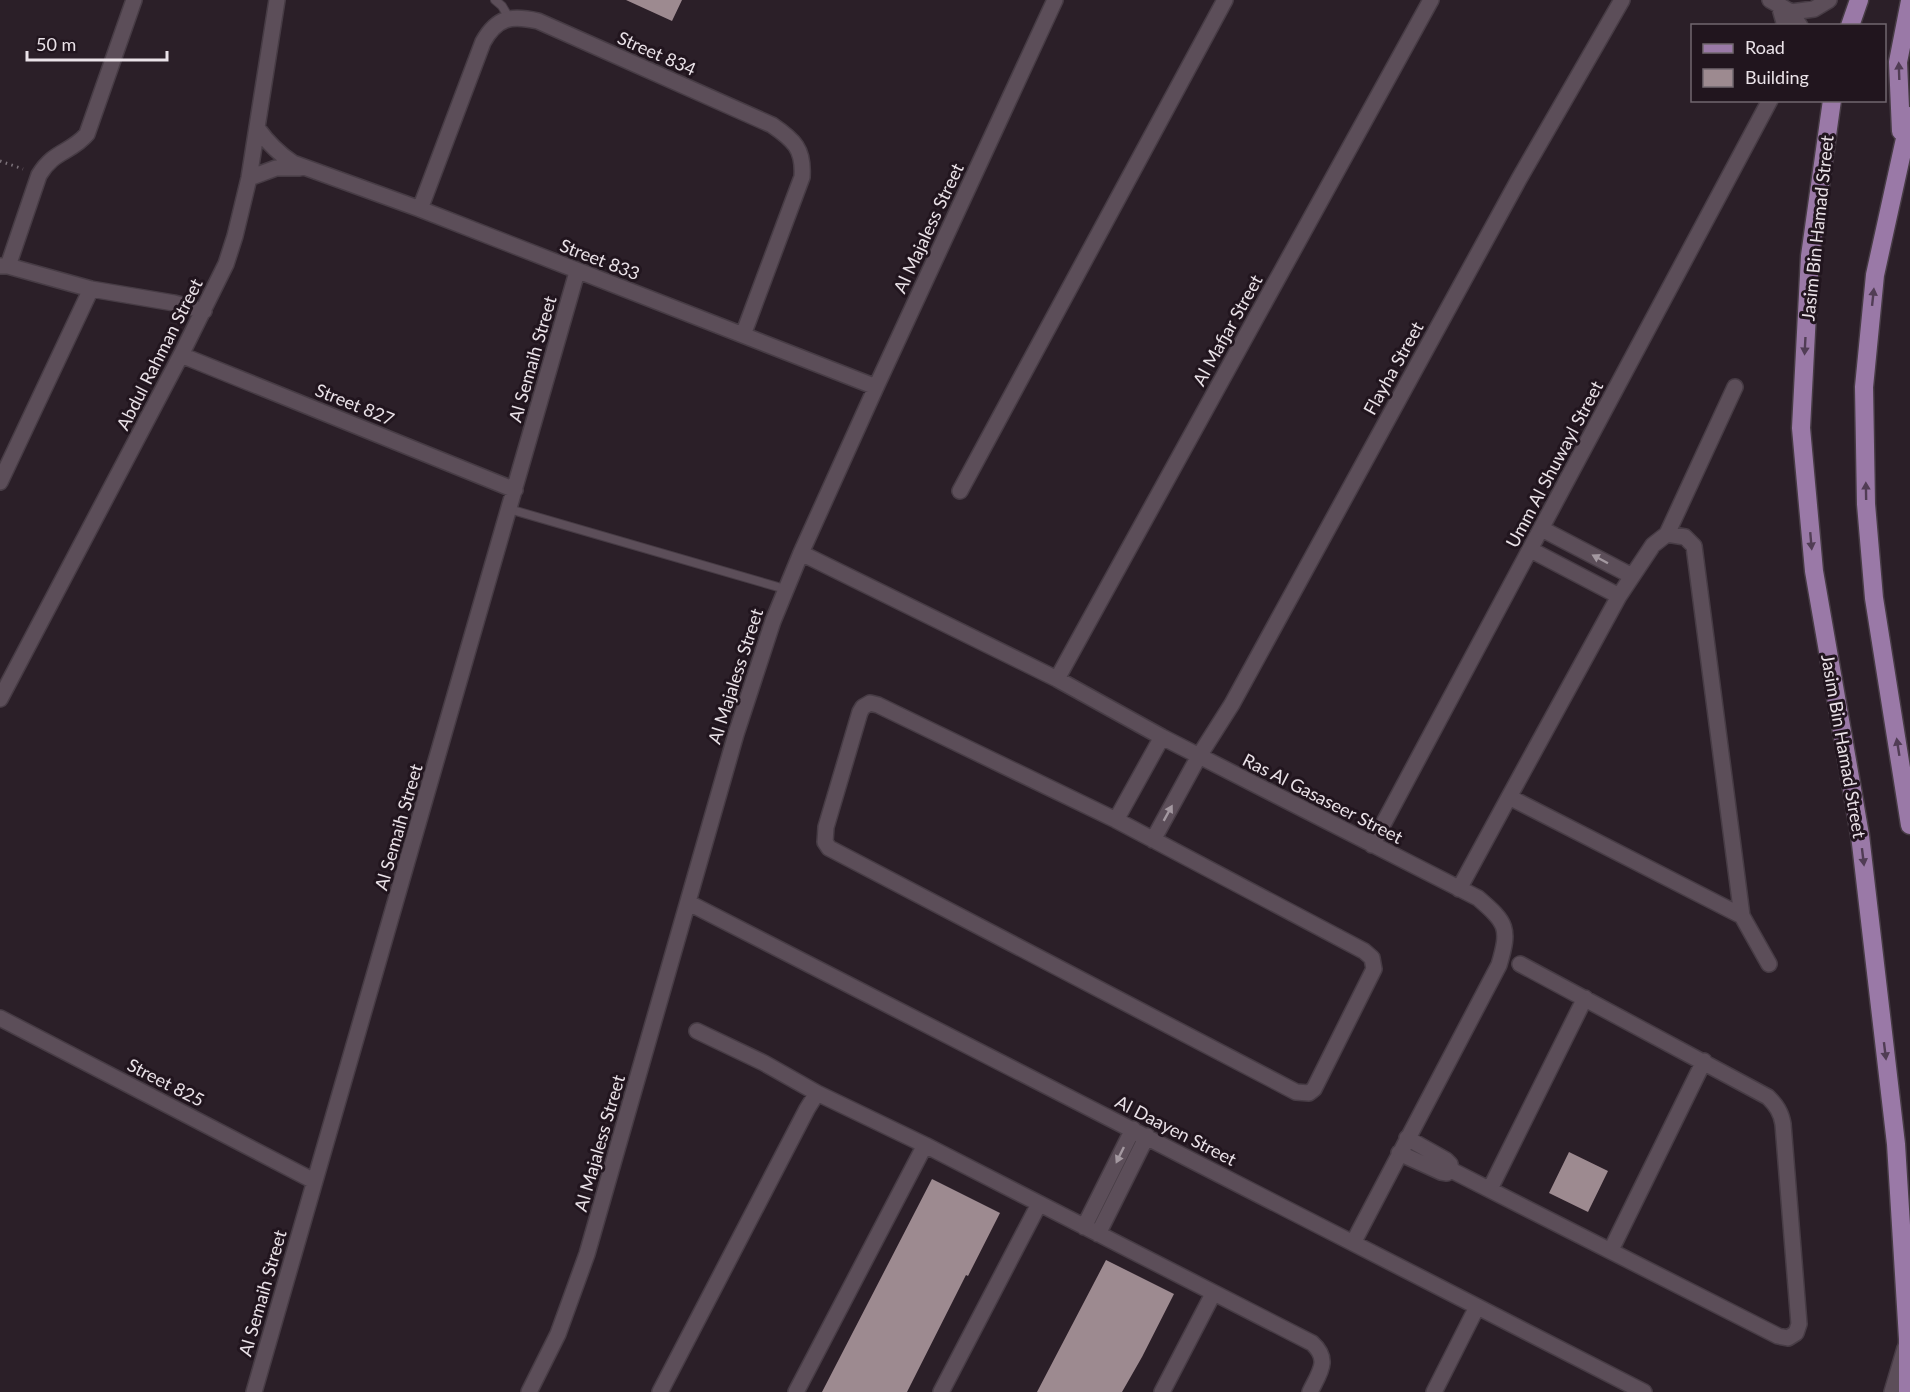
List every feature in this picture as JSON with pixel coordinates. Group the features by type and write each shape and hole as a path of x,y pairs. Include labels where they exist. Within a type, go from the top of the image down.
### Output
{"main road":[{"path":"1851,24 1859,0"},
{"path":"1902,150 1898,62 1910,2"},
{"name":"Jasim Bin Hamad Street","path":"1830,103 1810,256 1801,428 1814,571 1863,859 1896,1144 1908,1339 1908,1392"},
{"path":"1910,116 1875,275 1864,387 1866,504 1874,598 1910,825"}],"street":[{"path":"134,0 87,134 79,143 55,156 45,165 4,266 91,290 174,303 204,311"},
{"name":"Abdul Rahman Street","path":"0,699 204,311 226,264 249,178 277,0"},
{"name":"Al Majaless Street","path":"528,1392 558,1334 587,1254 739,724 785,589 1055,0"},
{"path":"960,491 1225,0"},
{"name":"Al Mafjar Street","path":"1057,679 1431,0"},
{"name":"Flayha Street","path":"1153,840 1232,704 1519,179 1622,0"},
{"path":"1781,11 1814,9 1829,0"},
{"path":"1781,11 1797,24"},
{"path":"420,209 483,42 496,24 509,18"},
{"name":"Street 834","path":"509,18 538,21 772,125 798,148 803,160 802,177 743,334"},
{"name":"Umm Al Shuwayl Street","path":"1372,845 1769,102"},
{"name":"Street 833","path":"258,129 279,154 293,163 420,209 876,387"},
{"name":"Street 833","path":"249,178 276,168 309,169"},
{"name":"Al Semaih Street","path":"254,1392 314,1181 343,1091 578,272"},
{"path":"0,482 4,462 91,290"},
{"name":"Street 827","path":"181,355 514,490"},
{"path":"1459,889 1619,596 1653,545 1667,534 1735,387"},
{"path":"1542,529 1632,576"},
{"path":"1667,534 1685,537 1694,546 1742,916 1769,964"},
{"path":"1531,550 1619,596"},
{"name":"Ras Al Gasaseer Street","path":"801,553 1057,679 1162,737 1478,898 1495,913 1503,924 1506,939 1499,965 1353,1243"},
{"path":"870,703 1116,820 1153,840 1364,951 1372,958 1374,969 1370,979 1318,1083 1309,1093 1296,1092 835,852 829,848 825,835 860,712 862,707 870,703"},
{"path":"1116,820 1162,737"},
{"path":"1509,797 1742,916"},
{"name":"Al Daayen Street","path":"689,903 1644,1392"},
{"path":"1450,1170 1778,1336 1788,1338 1796,1333 1799,1324 1781,1116 1776,1105 1768,1097 1704,1061 1520,964"},
{"path":"1490,1190 1585,998"},
{"name":"Street 825","path":"0,1018 314,1181"},
{"path":"697,1031 1312,1343 1322,1355 1322,1363 1310,1392"},
{"path":"1611,1250 1704,1061"},
{"path":"660,1392 817,1093"},
{"path":"1084,1227 1133,1129"},
{"path":"1098,1234 1147,1136"},
{"path":"1407,1138 1446,1160 1450,1164 1450,1170"},
{"path":"796,1392 924,1145"},
{"path":"1399,1153 1441,1172 1447,1173 1450,1170"},
{"path":"941,1392 1039,1204"},
{"path":"1162,1392 1212,1294"},
{"path":"1434,1392 1477,1307"},
{"path":"1892,1392 1908,1339"}],"lane":[{"path":"495,0 502,6 509,18"},
{"path":"509,509 785,589"}],"path":[{"path":"0,161 39,175"}],"building":[{"path":"626,0 682,0 672,21"},
{"path":"1569,1152 1608,1171 1588,1212 1549,1193"},
{"path":"932,1179 1000,1213 968,1276 966,1275 907,1392 822,1392"},
{"path":"1106,1260 1174,1294 1142,1357 1122,1392 1037,1392"}]}
